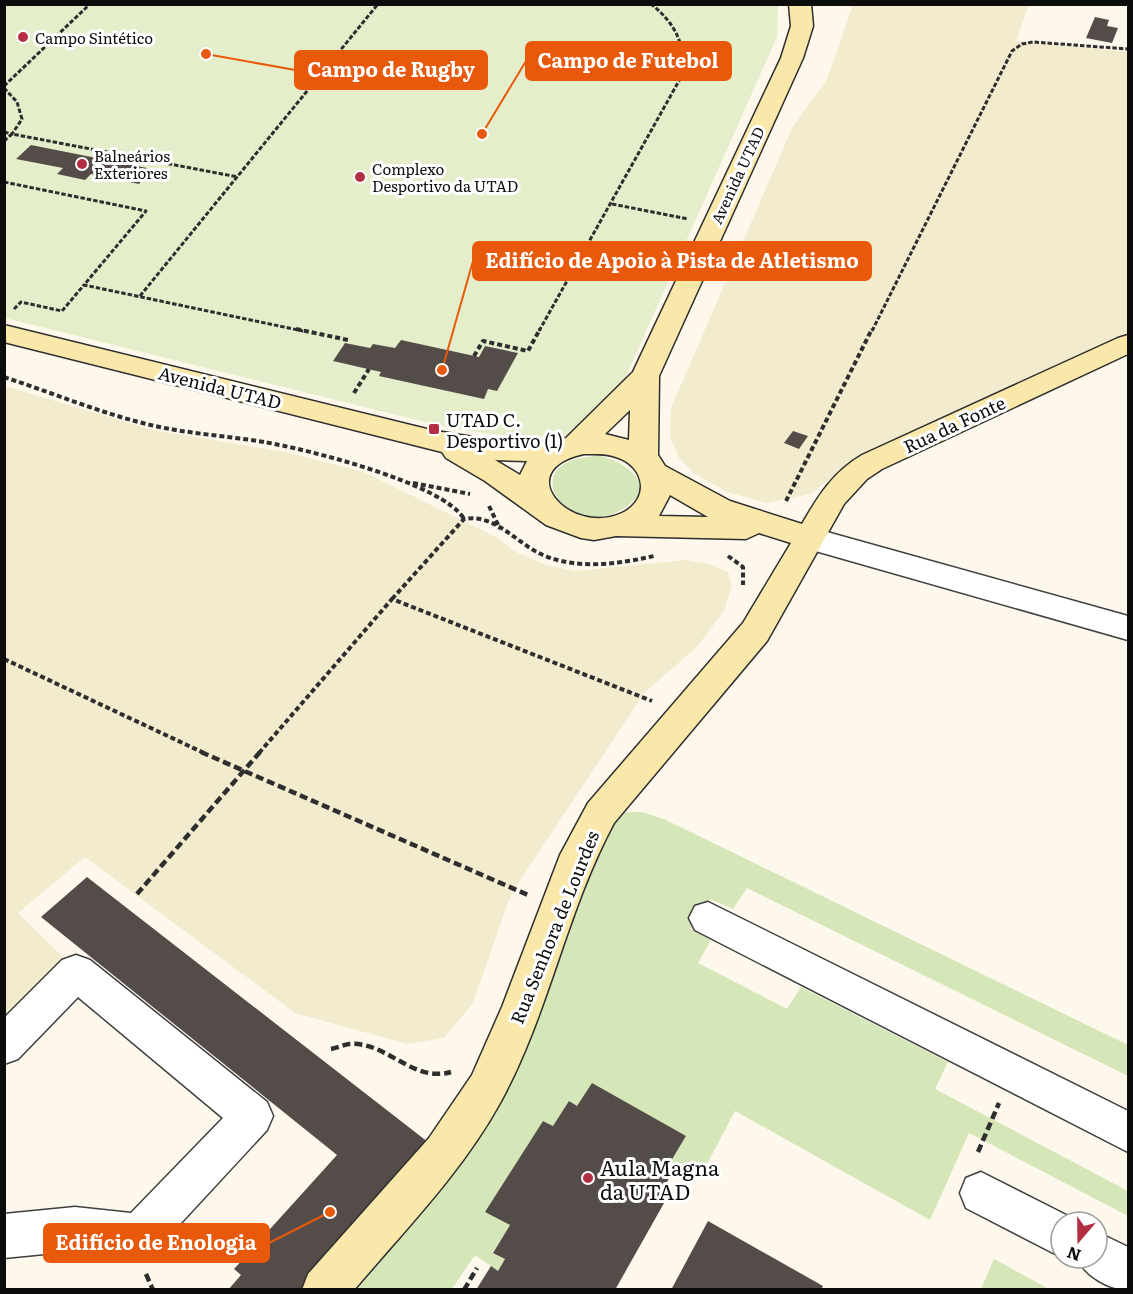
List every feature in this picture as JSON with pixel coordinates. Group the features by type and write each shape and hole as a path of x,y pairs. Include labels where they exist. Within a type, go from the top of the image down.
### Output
{"street":[{"name":"Avenida UTAD","path":"543,509 534,497 532,484 535,472 543,460 567,448 609,415 645,376 792,58 802,26 800,4"},
{"name":"Avenida UTAD","path":"9,322 435,441 504,451 614,444 649,466"},
{"name":"Rua da Fonte","path":"809,538 833,497 856,472 872,462 1128,344"},
{"name":"Avenida UTAD","path":"435,441 496,474 556,519 575,526 596,529 616,526 633,520 647,511 655,499 658,486 649,466 645,376"},
{"path":"649,466 719,509 772,528 1128,628"},
{"path":"616,526 772,528"},
{"name":"Rua Senhora de Lourdes","path":"324,1290 444,1152 486,1089 522,1007 578,855 601,813 755,632 809,538"},
{"path":"708,918 1128,1132"},
{"path":"4,1046 76,972 252,1116 140,1236 75,1229 4,1236"},
{"path":"981,1193 1049,1229"},
{"path":"1109,1261 1128,1271"}],"path":[{"path":"4,141 22,119 20,106 14,95 4,87 90,4"},
{"path":"140,296 378,4"},
{"path":"474,356 483,341 528,351 680,79 684,66 684,49 679,35 672,24 651,4"},
{"path":"772,528 1012,51 1022,44 1033,42 1128,49"},
{"path":"4,132 238,177"},
{"path":"4,182 146,211 62,311 21,302 9,322"},
{"path":"612,204 715,224"},
{"path":"84,285 348,340"},
{"path":"4,377 155,426 266,442 338,459 407,482 437,496 460,512 464,519"},
{"path":"407,482 472,495"},
{"path":"486,503 491,508 501,530"},
{"path":"136,894 464,519 472,516 484,518 527,549 567,562 610,562 658,555"},
{"path":"724,554 743,567 745,579 742,589"},
{"path":"392,599 652,701"},
{"path":"4,659 242,771 529,895"},
{"path":"645,711 660,693"},
{"path":"525,906 531,889"},
{"path":"331,1049 350,1044 372,1049 422,1073 438,1076 454,1070"},
{"path":"978,1152 991,1120"},
{"path":"464,1290 477,1268"}],"shaded area":[{"path":"853,5 1029,5 1016,41 1128,52 1128,335 856,459 811,494 767,503 727,492 695,474 679,458 670,437 671,408 792,128 827,79"},
{"path":"5,386 153,430 285,452 364,472 496,537 514,551 546,565 576,571 686,560 709,564 728,572 732,586 724,611 696,648 645,692 519,882 508,902 473,1003 444,1038 407,1044 295,1013 85,857 18,913 63,957 5,1019"}],"green space":[{"name":"Complexo Desportivo da UTAD","path":"778,4 777,37 624,381 592,417 568,434 543,438 489,434 445,427 5,318 4,5"},
{"path":"600,456 619,463 635,475 639,482 639,490 626,507 605,516 586,516 569,509 557,497 552,484 557,471 572,461"},
{"path":"625,812 642,812 664,819 1128,1045 1128,1076 747,888 733,909 710,899 690,929 711,940 698,963 787,1009 801,987 948,1062 935,1089 1128,1191 1128,1216 969,1133 930,1220 735,1111 699,1179 671,1161 686,1136 577,1106 553,1126 543,1121 486,1212 510,1225 493,1252 505,1259 498,1271 475,1255 452,1289 348,1290 551,974 602,840"},
{"path":"994,1259 1049,1289 981,1289"}],"building":[{"path":"1095,17 1109,20 1107,26 1118,28 1112,43 1086,38"},
{"name":"Balneários Exteriores","path":"31,145 152,169 139,184 91,174 85,180 57,174 63,168 16,159"},
{"path":"401,340 479,357 485,346 518,353 497,391 488,389 484,399 379,376 381,372 333,361 345,343 370,348 373,344 395,348"},
{"path":"793,431 808,436 799,449 784,443"},
{"path":"87,877 433,1146 308,1290 228,1290 241,1275 234,1269 337,1155 41,917"},
{"name":"Aula Magna da UTAD","path":"592,1083 686,1136 671,1161 677,1165 661,1192 668,1196 615,1290 476,1290 491,1266 498,1271 505,1259 493,1253 510,1225 485,1212 543,1121 553,1126 569,1101 577,1106"},
{"path":"708,1221 823,1286 821,1290 671,1290"}],"place":[{"name":"Campo Sintético","path":"23,37"},
{"name":"Campo de Rugby","path":"206,54"},
{"name":"Campo de Futebol","path":"482,134"},
{"name":"Balneários Exteriores","path":"82,164"},
{"name":"Complexo Desportivo da UTAD","path":"360,177"},
{"name":"Edifício de Apoio à Pista de Atletismo","path":"442,370"},
{"name":"UTAD C. Desportivo (1)","path":"434,429"},
{"name":"Aula Magna da UTAD","path":"588,1178"},
{"name":"Edifício de Enologia","path":"330,1212"}]}
